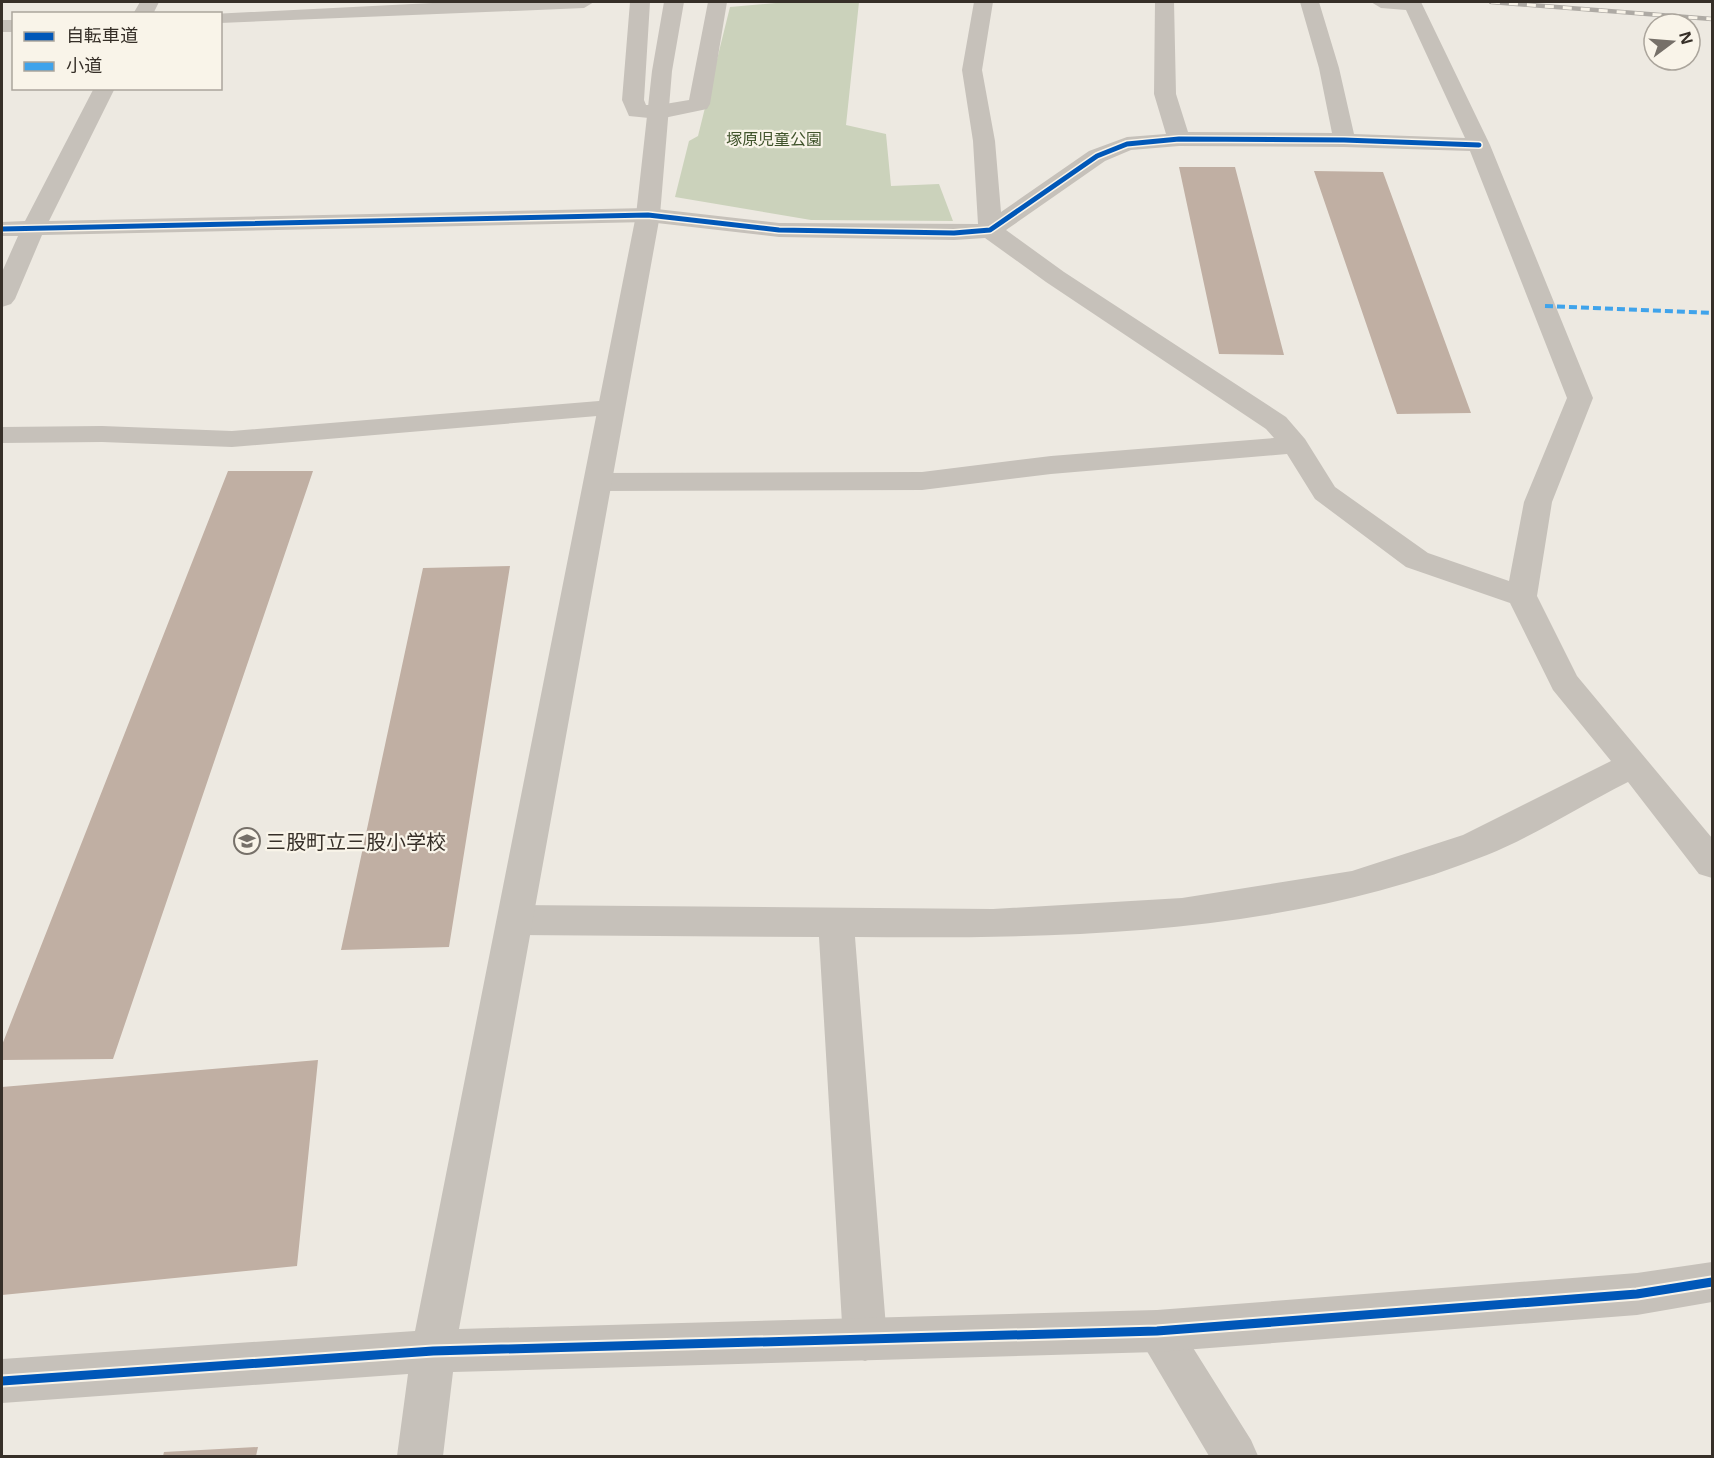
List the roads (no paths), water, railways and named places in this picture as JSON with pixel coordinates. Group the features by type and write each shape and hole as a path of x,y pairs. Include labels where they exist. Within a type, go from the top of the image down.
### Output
{"street":[{"path":"222,17 584,2"},
{"path":"640,2 633,100 637,111 659,112 699,104 718,2"},
{"path":"420,1456 433,1351 648,215 674,2"},
{"path":"983,2 972,70 984,141 990,230 1055,278 1276,423 1295,445 1325,493 1417,560 1522,596"},
{"path":"1164,2 1165,94 1179,139"},
{"path":"1310,2 1329,68 1344,140"},
{"path":"1381,2 1413,3 1479,145 1580,398 1538,502 1522,596 1564,682 1713,864"},
{"path":"2,299 33,228 104,90"},
{"path":"2,229 648,215 779,230 902,233 990,230 1097,156 1127,144 1179,139 1344,140 1479,145"},
{"path":"2,435 102,434 232,439 611,408"},
{"path":"598,482 922,481 1051,465 1295,445"},
{"path":"515,920 993,924 1182,912 1352,885 1475,845 1633,764"},
{"path":"836,922 865,1340"},
{"path":"2,1381 433,1351 1157,1331 1637,1294 1713,1282"},
{"path":"1157,1331 1235,1456"}],"railway":[{"path":"1491,2 1712,19"}],"place":[{"name":"三股町立三股小学校","path":"247,841"}],"park label":[{"name":"塚原児童公園","path":"774,139"}]}
